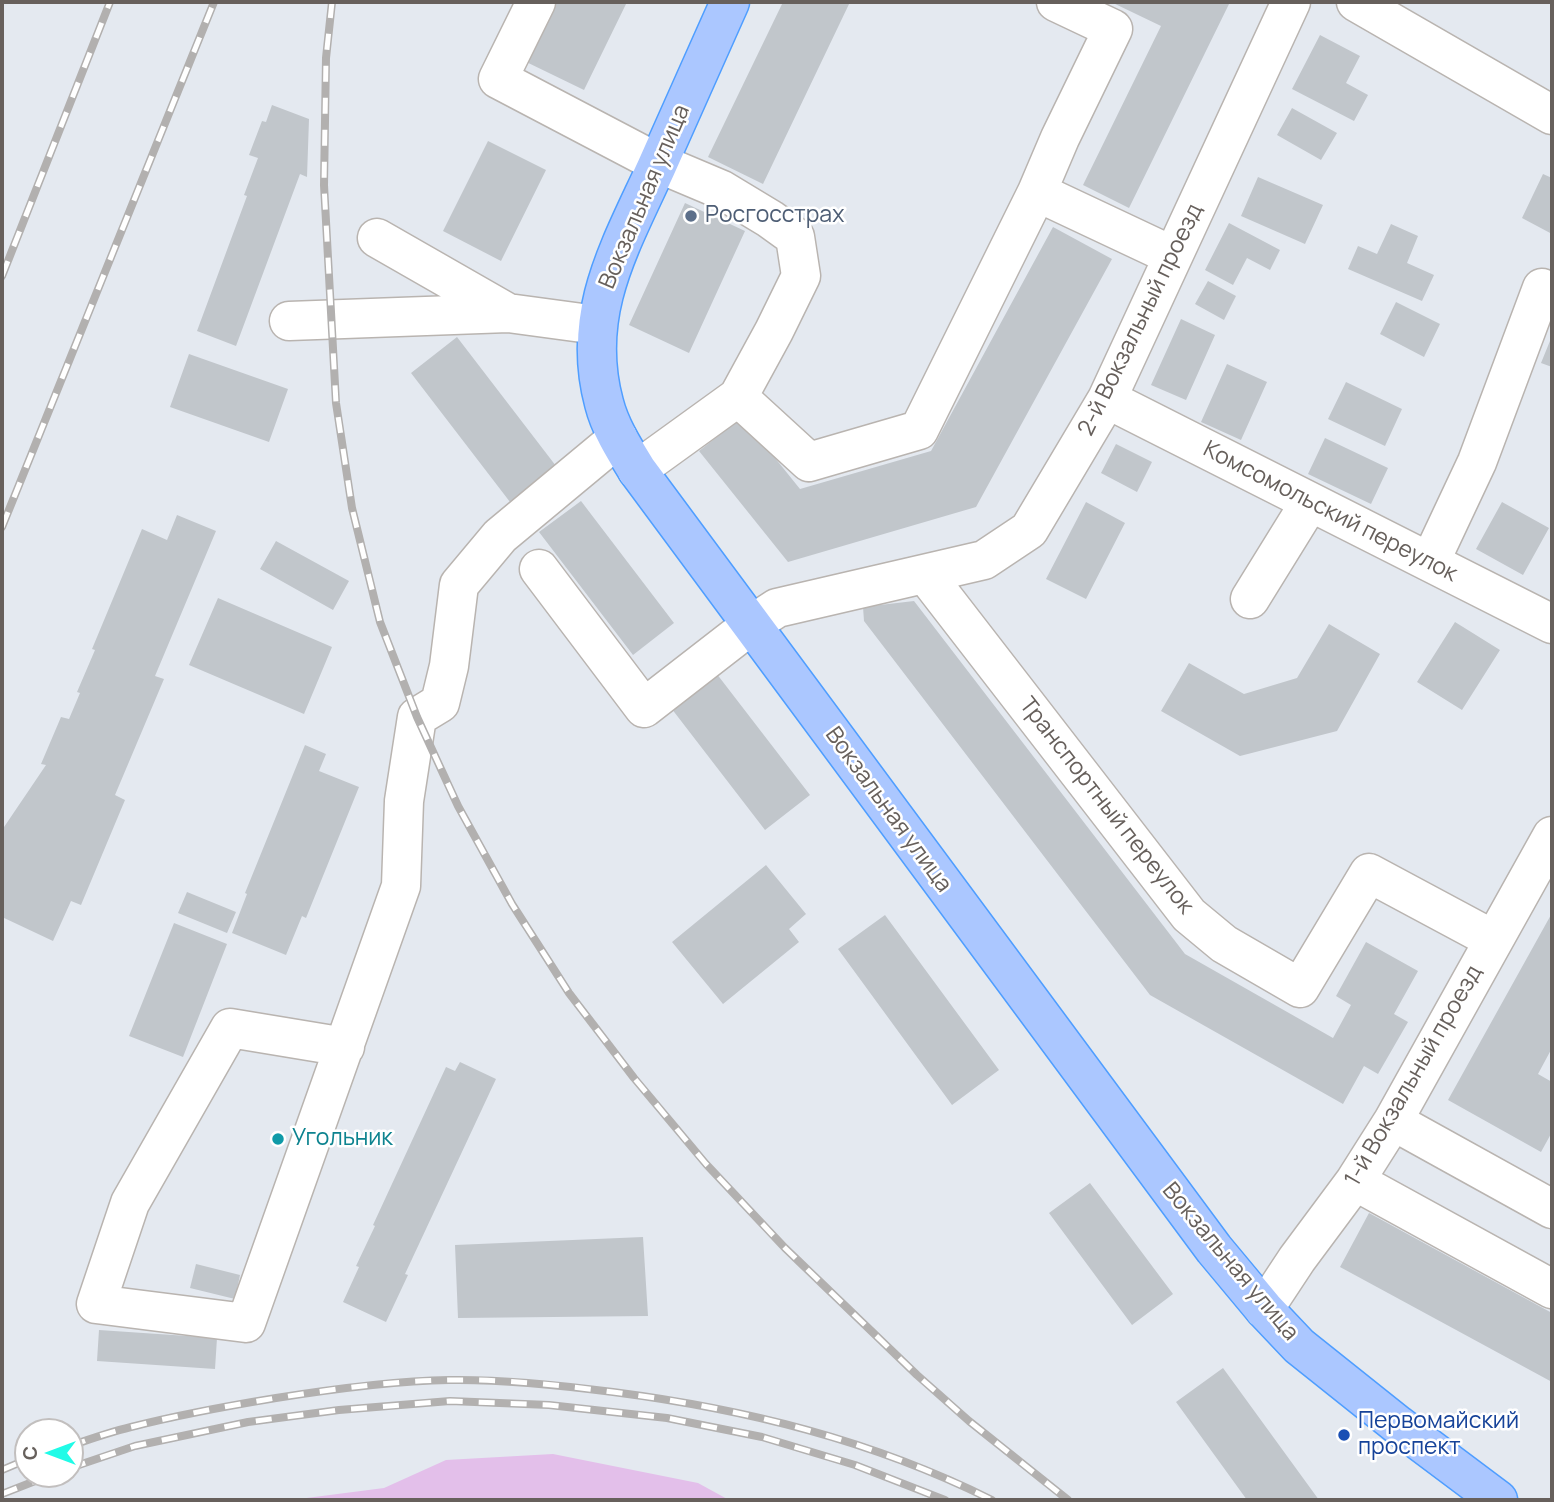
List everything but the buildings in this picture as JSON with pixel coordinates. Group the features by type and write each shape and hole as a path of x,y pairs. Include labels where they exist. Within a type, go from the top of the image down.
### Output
{"main road":[{"name":"Вокзальная улица","path":"730,2 617,253 599,310 597,370 604,405 627,454 1214,1249 1299,1346 1498,1500"}],"street":[{"path":"345,1047 230,1028 130,1203 96,1304 246,1323 345,1047 401,886 404,801 417,717 440,704 449,666 458,586 500,536 627,454 738,397 802,276 795,237 770,219 722,190 658,163 498,79 536,2"},
{"path":"738,397 809,461 919,430 1037,192 1113,29 1056,2"},
{"name":"2-й Вокзальный проезд","path":"539,569 644,708 777,608 984,560 1029,530 1107,399 1291,2"},
{"path":"1356,2 1552,114"},
{"path":"1037,192 1174,256"},
{"path":"377,238 508,313"},
{"path":"1430,562 1477,461 1542,288"},
{"path":"289,321 508,313 597,326"},
{"name":"Комсомольский переулок","path":"1107,399 1552,624"},
{"path":"1250,599 1310,502"},
{"name":"Транспортный переулок","path":"926,575 1189,915 1224,944 1300,988 1369,873 1494,940"},
{"name":"1-й Вокзальный проезд","path":"1264,1309 1355,1181 1393,1121 1552,836"},
{"path":"1393,1121 1552,1209"},
{"path":"1355,1181 1552,1289"}],"shaded area":[{"path":"553,1454 698,1483 729,1500 291,1500 384,1488 446,1460"}],"railway":[{"path":"2,276 110,2"},
{"path":"2,527 214,2"},
{"path":"332,2 326,58 324,185 336,403 352,508 380,622 417,717 458,806 512,904 569,993 634,1078 706,1164 785,1248 917,1375 969,1421 1068,1500"},
{"path":"84,1441 167,1419 297,1395 406,1382 511,1382 662,1399 759,1418 807,1430 901,1460 992,1500"},
{"path":"84,1463 135,1446 248,1422 339,1410 450,1401 549,1405 667,1418 762,1437 855,1465 945,1500"},
{"path":"2,1470 14,1465"},
{"path":"2,1494 17,1488"}],"place":[{"name":"Росгосстрах","path":"691,216"},
{"name":"Угольник","path":"278,1139"},
{"name":"Первомайский проспект","path":"1344,1435"}]}
